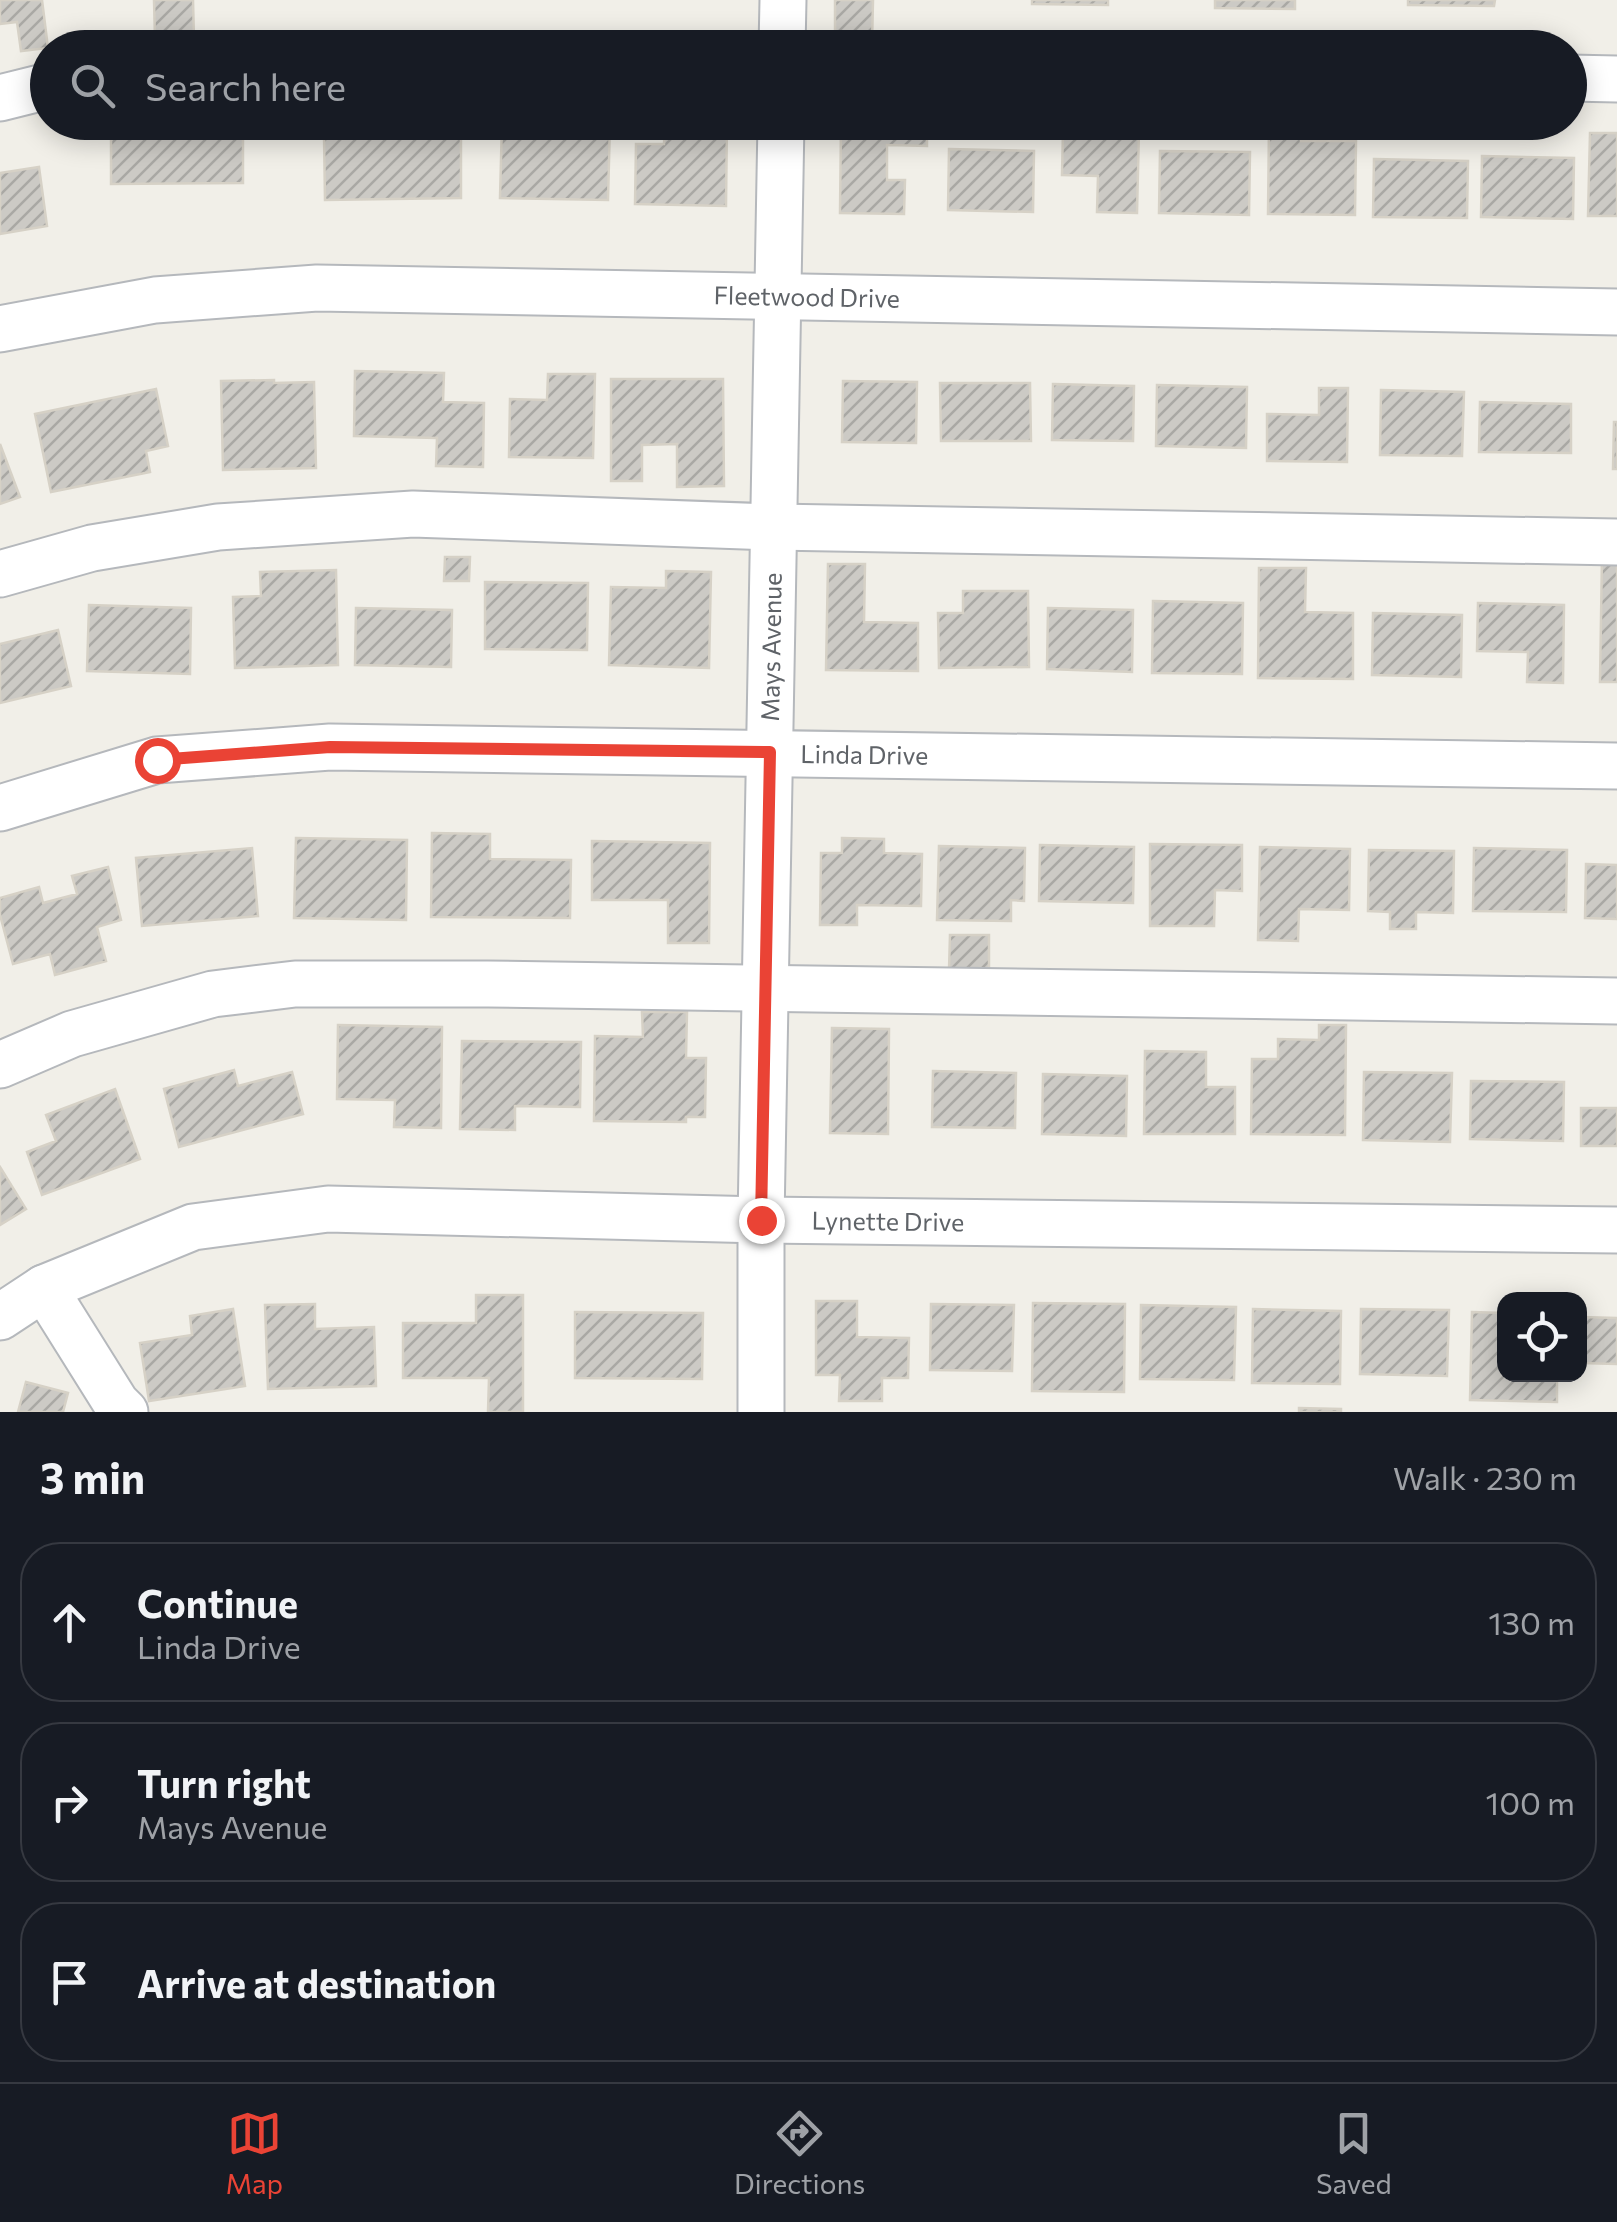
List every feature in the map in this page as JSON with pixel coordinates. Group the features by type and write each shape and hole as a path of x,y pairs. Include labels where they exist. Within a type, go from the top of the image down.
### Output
{"street":[{"path":"782,30 783,0"},
{"path":"1587,78 1617,79"},
{"path":"0,98 30,90"},
{"name":"Mays Avenue","path":"761,1412 781,140"},
{"name":"Fleetwood Drive","path":"0,329 155,300 317,288 1617,312"},
{"path":"0,574 92,548 218,527 414,514 774,526 1617,542"},
{"name":"Linda Drive","path":"0,808 157,760 330,747 1617,766"},
{"path":"0,1065 72,1034 213,994 295,984 1617,1001"},
{"name":"Lynette Drive","path":"0,1317 44,1288 193,1228 328,1209 761,1220 1617,1230"},
{"path":"44,1288 116,1403 126,1412"}],"building":[{"path":"0,0 42,0 46,30 30,30 30,50 21,51 17,22 0,24"},
{"path":"154,0 193,0 194,30 155,30"},
{"path":"835,0 873,0 872,30 835,30"},
{"path":"1032,0 1108,0 1108,5 1032,4"},
{"path":"1215,0 1295,0 1295,9 1215,8"},
{"path":"1408,0 1495,0 1494,6 1408,5"},
{"path":"1590,133 1617,133 1617,216 1588,216"},
{"path":"111,140 243,140 243,183 111,184"},
{"path":"324,140 461,140 461,198 325,200"},
{"path":"502,140 610,140 608,200 500,198"},
{"path":"664,140 727,140 726,206 635,204 636,144 664,144"},
{"path":"841,140 927,140 927,146 887,145 887,180 905,180 904,214 840,213"},
{"path":"1063,140 1139,140 1137,213 1097,212 1098,176 1062,175"},
{"path":"1269,140 1356,141 1355,215 1268,214"},
{"path":"949,149 1034,151 1033,212 948,210"},
{"path":"1160,151 1250,152 1249,215 1159,213"},
{"path":"1482,156 1574,158 1573,219 1481,217"},
{"path":"1374,159 1468,161 1467,218 1373,217"},
{"path":"39,167 47,226 0,234 0,173"},
{"path":"355,371 444,373 443,402 484,403 483,467 436,466 437,438 354,436"},
{"path":"548,374 595,374 593,458 509,457 510,399 547,400"},
{"path":"611,379 723,379 724,486 677,487 677,444 642,445 642,481 611,481"},
{"path":"221,381 314,382 316,468 223,470"},
{"path":"843,381 917,382 916,443 842,442"},
{"path":"940,383 1030,383 1031,441 941,441"},
{"path":"1053,384 1134,386 1133,441 1052,440"},
{"path":"1157,385 1247,387 1246,448 1156,446"},
{"path":"1319,388 1348,388 1347,462 1267,461 1267,414 1319,415"},
{"path":"156,389 168,446 146,451 150,472 51,492 35,414"},
{"path":"1381,390 1464,392 1462,456 1380,455"},
{"path":"1480,402 1571,404 1571,453 1479,452"},
{"path":"1617,422 1617,469 1613,469"},
{"path":"0,444 20,497 0,504"},
{"path":"1602,555 1617,555 1617,682 1600,682"},
{"path":"445,557 470,557 469,581 444,581"},
{"path":"828,564 865,564 864,622 918,623 918,671 826,670"},
{"path":"1259,568 1306,568 1305,612 1353,613 1353,679 1258,678"},
{"path":"336,570 338,665 235,668 233,597 261,596 260,572"},
{"path":"666,571 711,572 709,668 609,665 611,587 666,588"},
{"path":"485,582 588,583 587,650 485,649"},
{"path":"963,591 1028,591 1029,667 939,668 938,613 963,613"},
{"path":"1153,601 1243,603 1242,674 1152,673"},
{"path":"1478,603 1564,605 1563,683 1527,682 1528,652 1477,651"},
{"path":"89,605 191,608 190,674 87,671"},
{"path":"356,608 452,610 451,667 355,665"},
{"path":"1048,608 1133,610 1132,672 1047,669"},
{"path":"1373,613 1462,615 1461,677 1372,675"},
{"path":"58,630 71,686 0,703 0,644"},
{"path":"432,833 490,834 490,859 571,860 570,918 431,917"},
{"path":"296,838 407,840 406,920 294,918"},
{"path":"842,838 884,839 884,853 922,854 921,906 857,905 857,925 820,925 821,853 842,853"},
{"path":"592,841 710,843 709,943 668,943 668,900 592,900"},
{"path":"1150,844 1242,845 1242,891 1215,890 1214,926 1150,926"},
{"path":"1040,845 1134,847 1133,903 1039,901"},
{"path":"939,846 1025,848 1024,901 1011,900 1011,921 937,920"},
{"path":"1260,847 1350,849 1349,910 1299,909 1298,941 1258,940"},
{"path":"252,848 258,916 142,926 136,858"},
{"path":"1474,848 1567,850 1566,912 1473,911"},
{"path":"1369,850 1454,851 1453,913 1416,912 1416,929 1390,929 1390,912 1368,911"},
{"path":"1586,864 1617,865 1617,919 1585,918"},
{"path":"108,867 121,920 97,927 106,961 55,975 50,954 13,964 0,915 0,898 39,887 43,903 77,894 72,876"},
{"path":"950,935 989,935 989,971 949,970"},
{"path":"642,1012 687,1012 686,1058 706,1058 705,1117 686,1117 686,1122 594,1121 595,1036 643,1037"},
{"path":"338,1025 442,1027 441,1128 394,1127 395,1100 337,1099"},
{"path":"1319,1025 1346,1025 1345,1135 1251,1134 1252,1059 1278,1059 1278,1039 1319,1040"},
{"path":"832,1028 889,1029 888,1134 830,1133"},
{"path":"462,1041 581,1042 580,1107 515,1106 515,1130 460,1129"},
{"path":"1145,1051 1206,1052 1206,1087 1235,1087 1235,1134 1144,1134"},
{"path":"234,1070 238,1086 292,1072 303,1114 179,1147 164,1089"},
{"path":"933,1071 1016,1073 1015,1128 932,1127"},
{"path":"1364,1072 1452,1073 1450,1142 1363,1140"},
{"path":"1043,1074 1127,1076 1126,1136 1042,1134"},
{"path":"1471,1081 1564,1082 1563,1141 1470,1139"},
{"path":"115,1089 140,1159 42,1195 27,1152 56,1141 46,1115"},
{"path":"1581,1108 1617,1108 1617,1146 1581,1146"},
{"path":"0,1167 26,1209 0,1225"},
{"path":"476,1295 523,1295 523,1412 488,1412 489,1378 403,1378 403,1323 476,1323"},
{"path":"816,1301 857,1301 857,1337 909,1338 908,1378 882,1378 882,1401 839,1401 840,1375 816,1375"},
{"path":"1033,1303 1125,1304 1124,1392 1032,1391"},
{"path":"315,1304 315,1329 374,1327 376,1386 268,1389 265,1305"},
{"path":"931,1304 1014,1305 1012,1371 930,1370"},
{"path":"1141,1305 1236,1307 1234,1380 1140,1379"},
{"path":"233,1309 245,1386 149,1401 140,1343 192,1335 190,1316"},
{"path":"1253,1309 1341,1311 1340,1384 1252,1383"},
{"path":"1361,1309 1449,1310 1447,1376 1360,1374"},
{"path":"575,1312 703,1313 702,1379 575,1378"},
{"path":"1472,1312 1497,1313 1497,1382 1557,1382 1557,1402 1470,1400"},
{"path":"1587,1317 1617,1318 1617,1364 1587,1363"},
{"path":"26,1382 68,1393 63,1412 18,1412"},
{"path":"1299,1408 1341,1409 1341,1412 1299,1412"}],"route":[{"path":"157,760 330,747 770,752 761,1220"}]}
